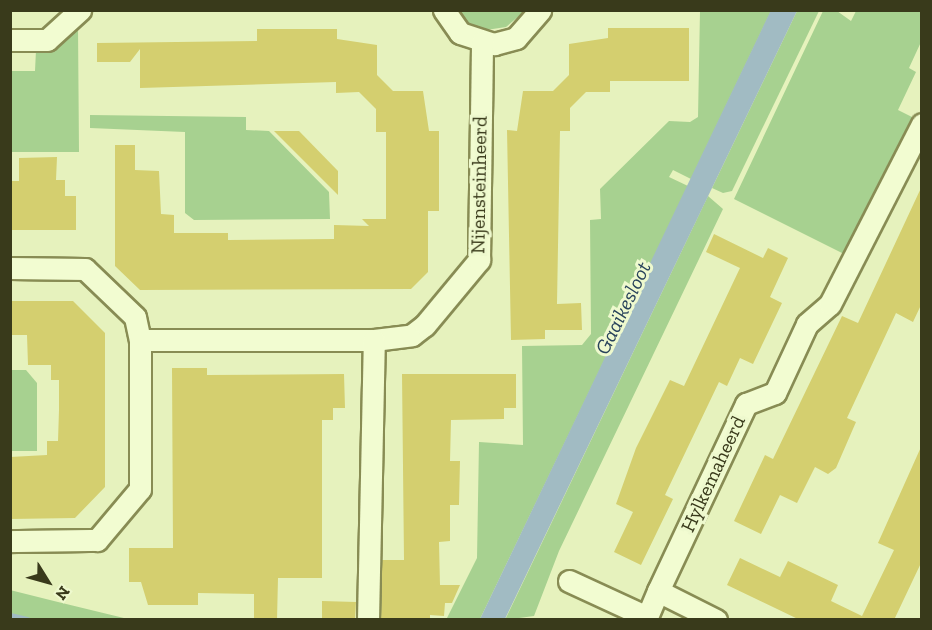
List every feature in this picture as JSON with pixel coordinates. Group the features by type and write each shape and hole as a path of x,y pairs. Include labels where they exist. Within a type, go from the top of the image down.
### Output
{"street":[{"path":"10,40 47,40 80,10"},
{"path":"444,10 460,33 482,42 516,38 540,10"},
{"name":"Nijensteinheerd","path":"140,340 374,340 412,335 474,272 479,260 482,42"},
{"name":"Hylkemaheerd","path":"568,581 647,617 746,404 776,393 807,324 830,304 921,124"},
{"path":"10,268 85,269 135,318 140,340 140,489 97,540 10,541"},
{"path":"368,620 374,340"},
{"path":"658,591 716,620"}],"green space":[{"path":"457,11 525,11 506,27 486,30 467,22"},
{"path":"700,11 771,11 691,179 673,170 669,177 688,186 480,619 446,620 477,558 479,442 523,445 522,346 582,345 591,334 590,220 601,219 600,189 669,121 690,122 698,117"},
{"path":"797,11 819,11 732,191 723,193 712,188"},
{"path":"823,11 837,11 851,21 856,11 921,11 921,42 909,68 916,72 898,110 914,118 844,254 734,199"},
{"path":"78,27 79,152 11,152 11,71 35,71 36,50 58,47"},
{"path":"90,115 246,117 246,130 269,131 329,192 330,219 194,220 185,213 185,132 90,128"},
{"path":"708,196 723,209 559,551 534,616 505,620"},
{"path":"11,370 26,370 37,383 37,451 11,451"},
{"path":"10,590 58,602 128,619 11,619"}],"water":[{"path":"771,10 797,11 505,619 480,619"}],"building":[{"path":"608,28 689,28 689,81 610,81 610,92 586,92 570,108 570,131 560,131 557,304 581,303 582,330 545,330 545,339 511,340 507,130 517,131 523,91 553,91 569,75 569,44 608,38"},
{"path":"257,29 337,29 337,39 377,45 377,75 393,91 423,91 429,131 439,131 439,211 428,211 428,272 411,289 140,290 115,266 115,145 135,145 135,170 159,171 161,214 174,215 174,233 228,233 228,240 334,239 334,225 369,226 362,219 386,219 386,132 376,132 376,109 359,92 336,93 336,82 140,88 140,49 130,62 97,62 97,43 257,41"},
{"path":"274,131 299,131 338,171 338,195"},
{"path":"57,157 56,180 65,180 65,196 76,196 76,230 10,230 10,181 19,181 19,158"},
{"path":"921,188 921,305 913,322 896,313 847,418 856,422 836,468 828,474 815,467 797,503 780,495 761,534 734,521 765,455 773,459 842,316 858,323"},
{"path":"714,234 763,258 768,248 788,258 770,297 782,303 753,364 740,358 727,386 719,382 665,495 673,499 641,565 614,552 633,512 616,504 636,448 670,380 684,386 740,268 706,252"},
{"path":"10,301 73,301 105,333 105,487 75,518 10,519 10,457 47,455 47,441 58,441 59,380 51,380 51,365 28,365 27,335 10,335"},
{"path":"172,368 207,368 207,375 344,374 345,408 333,408 333,420 322,420 322,578 278,578 277,620 254,620 254,594 198,593 198,605 148,605 141,582 129,582 129,548 173,548"},
{"path":"402,374 516,374 516,408 504,408 504,419 451,420 450,461 460,461 459,505 450,505 450,541 439,542 440,585 460,585 452,603 445,603 444,616 430,615 430,620 381,620 382,560 404,560"},
{"path":"921,447 921,563 894,620 800,620 727,585 740,558 780,577 788,561 838,585 831,601 862,616 894,550 878,543"},
{"path":"322,601 356,602 355,620 322,620"}],"waterway":[{"path":"10,616 27,620"}],"water label":[{"name":"Gaaikesloot","path":"623,308"}]}
